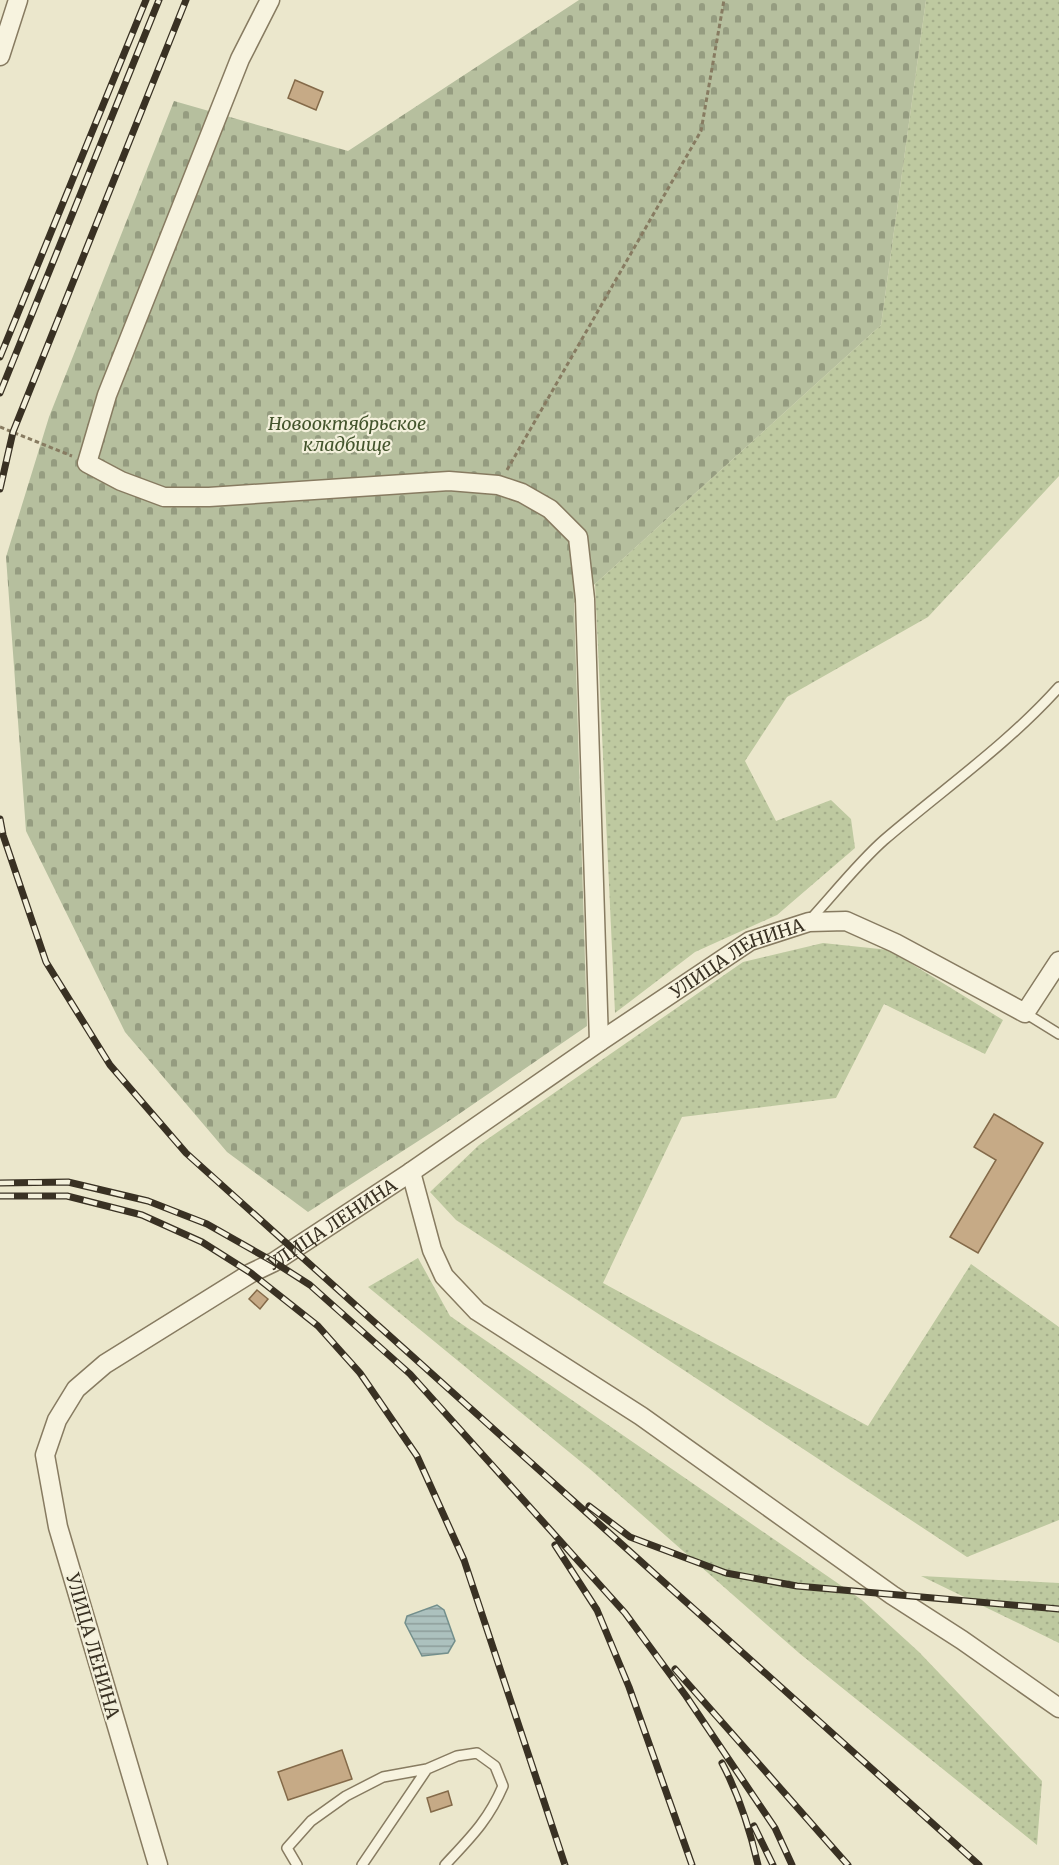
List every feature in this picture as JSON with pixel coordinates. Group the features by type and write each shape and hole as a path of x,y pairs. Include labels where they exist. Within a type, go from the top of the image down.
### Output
{"street":[{"path":"0,56 18,0"},
{"path":"270,0 240,59 107,394 87,463 122,481 165,497 209,497 449,481 498,485 522,493 550,509 578,537 585,599 598,1042"},
{"name":"УЛИЦА ЛЕНИНА","path":"158,1865 58,1527 45,1455 57,1420 76,1389 105,1364 251,1273 274,1262 411,1172 598,1042 750,941 808,922 846,921 895,943 1025,1013"},
{"path":"1025,1013 1059,961"},
{"path":"411,1172 432,1250 444,1276 477,1311 641,1416 892,1595 962,1640 1059,1708"}],"lane":[{"path":"808,922 882,842 1043,705 1059,687"},
{"path":"1025,1013 1059,1034"},
{"path":"297,1865 287,1848 311,1821 346,1796 383,1777 427,1769 457,1756 477,1753 495,1766 502,1786 493,1808 474,1834 445,1865"},
{"path":"362,1865 427,1769"}],"path":[{"path":"498,485 701,131 724,0"},
{"path":"0,427 87,463"}],"green space":[{"name":"Новооктябрьское кладбище","path":"579,0 926,0 881,325 574,603 587,1026 440,1127 308,1212 227,1152 125,1032 26,831 6,557 49,417 174,101 348,151"},
{"path":"926,0 1059,0 1059,476 928,617 787,697 745,761 776,821 831,800 851,819 855,848 777,915 695,952 615,1013 595,584 881,325"},
{"path":"823,943 889,950 1003,1020 985,1054 884,1004 836,1098 682,1117 603,1283 868,1426 971,1264 1059,1327 1059,1520 967,1557 456,1220 430,1192 479,1145 743,962"},
{"path":"418,1258 450,1316 862,1600 919,1652 1042,1781 1037,1845 799,1653 591,1470 368,1287"},
{"path":"921,1576 1059,1583 1059,1643"}],"shaded area":[{"path":"437,1605 444,1610 455,1641 448,1653 422,1656 405,1623 407,1616"}],"building":[{"path":"295,80 323,92 316,110 288,98"},
{"path":"994,1114 1043,1143 978,1253 950,1237 996,1160 974,1147"},
{"path":"257,1290 268,1299 260,1309 249,1299"},
{"path":"342,1750 352,1779 288,1800 278,1772"},
{"path":"448,1791 452,1805 431,1812 427,1798"}],"railway":[{"path":"0,357 146,0"},
{"path":"0,393 159,0"},
{"path":"0,489 13,432 186,0"},
{"path":"0,819 3,835 46,962 110,1065 186,1153 979,1865"},
{"path":"0,1183 68,1182 148,1201 207,1224 310,1285 410,1374 625,1613 686,1696 775,1828 792,1865"},
{"path":"0,1196 67,1196 142,1215 202,1242 251,1273 318,1326 360,1373 417,1456 464,1560 565,1865"},
{"path":"589,1506 630,1537 726,1573 797,1586 1059,1609"},
{"path":"555,1545 597,1610 629,1687 692,1865"},
{"path":"675,1669 848,1865"},
{"path":"722,1763 743,1813 758,1865"},
{"path":"754,1826 773,1865"}]}
